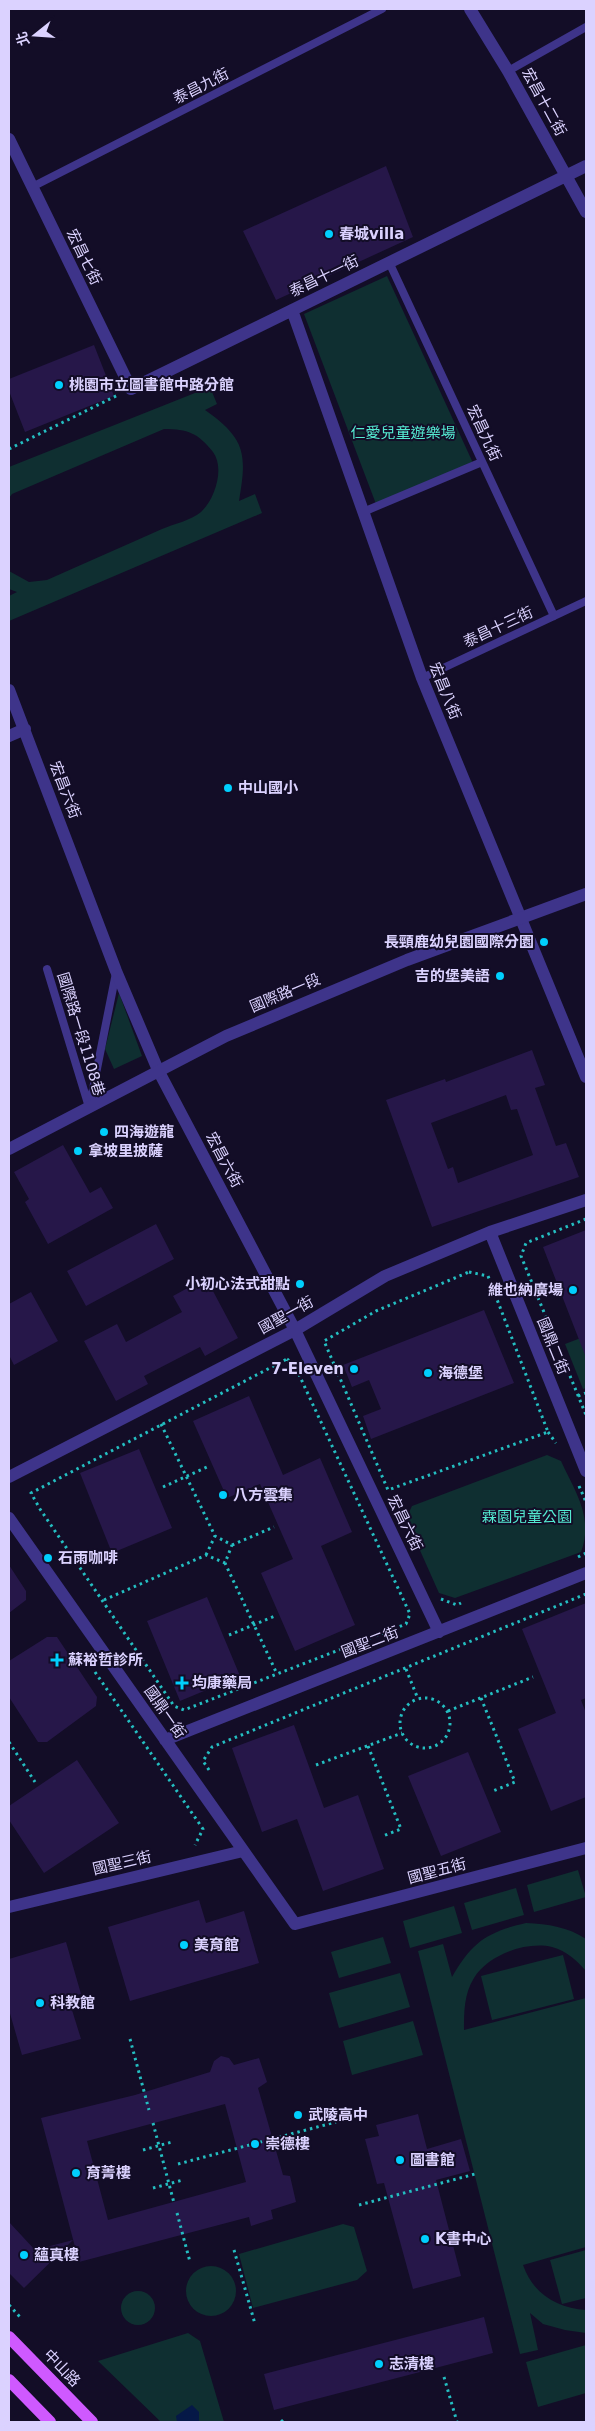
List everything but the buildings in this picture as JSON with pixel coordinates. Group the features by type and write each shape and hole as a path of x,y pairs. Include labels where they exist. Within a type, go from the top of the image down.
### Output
{"main road":[{"name":"中山路","path":"9,2337 92,2422"},
{"path":"9,2380 50,2422"}],"street":[{"name":"宏昌十二街","path":"470,9 508,71 586,212"},
{"name":"宏昌七街","path":"9,139 131,389"},
{"name":"泰昌十一街","path":"131,389 586,166"},
{"name":"宏昌八街","path":"292,310 422,678 586,1077"},
{"name":"宏昌六街","path":"9,690 116,971 158,1070 295,1330 439,1632"},
{"path":"9,736 25,729"},
{"name":"國際路一段","path":"9,1149 226,1036 407,960 519,917 586,894"},
{"name":"國聖一街","path":"9,1477 295,1330 385,1276 490,1232 586,1200"},
{"name":"國鼎二街","path":"490,1232 586,1471"},
{"name":"國鼎一街","path":"9,1518 295,1924"},
{"name":"國聖二街","path":"165,1740 586,1573"},
{"name":"國聖五街","path":"295,1924 586,1848"},
{"name":"國聖三街","path":"9,1907 243,1851"}],"lane":[{"name":"泰昌九街","path":"32,187 382,9"},
{"path":"508,71 586,27"},
{"name":"宏昌九街","path":"389,262 554,616"},
{"path":"363,512 482,462"},
{"name":"泰昌十三街","path":"422,678 586,601"},
{"name":"國際路一段1108巷","path":"47,969 89,1107"},
{"path":"89,1107 116,971"}],"path":[{"path":"9,449 131,389"},
{"path":"586,1219 526,1243 521,1256 586,1415"},
{"path":"388,1490 548,1432 488,1276 469,1272 376,1311 324,1341 388,1490 392,1499"},
{"path":"287,1359 295,1366 410,1614 406,1624 184,1710 174,1706 104,1600 40,1509 32,1493 287,1359"},
{"path":"578,1396 586,1393"},
{"path":"161,1424 216,1536 232,1544"},
{"path":"163,1487 207,1467"},
{"path":"225,1563 232,1544 274,1527"},
{"path":"104,1600 206,1555 216,1536"},
{"path":"577,1558 586,1553"},
{"path":"206,1555 225,1563 277,1674"},
{"path":"213,1777 203,1761 212,1747 586,1594"},
{"path":"432,1596 457,1605 466,1601"},
{"path":"229,1635 275,1616"},
{"path":"92,1668 203,1829 197,1844 187,1846"},
{"path":"406,1669 418,1699"},
{"path":"448,1711 533,1677"},
{"path":"481,1698 515,1782 493,1791"},
{"path":"418,1699 435,1700 448,1711 450,1728 448,1736 436,1747 420,1748 412,1745 402,1733 400,1726 404,1709 418,1699"},
{"path":"316,1765 402,1733"},
{"path":"9,1742 34,1782"},
{"path":"368,1746 401,1829 383,1836"},
{"path":"130,2039 149,2110"},
{"path":"178,2164 336,2122"},
{"path":"153,2123 174,2203"},
{"path":"143,2150 172,2142"},
{"path":"360,2205 475,2174"},
{"path":"153,2188 183,2180"},
{"path":"177,2213 190,2262"},
{"path":"234,2250 255,2324"},
{"path":"9,2305 20,2317"},
{"path":"444,2377 457,2422"}],"green space":[{"name":"仁愛兒童遊樂場","path":"387,276 473,463 376,504 304,314"},
{"path":"210,387 217,404 205,410 219,420 236,439 243,459 239,501 255,494 262,513 9,621 9,596 17,592 9,589 9,571 29,582 47,580 193,517 201,512 214,492 217,483 218,466 213,452 197,436 186,431 164,429 12,494 9,498 9,467"},
{"path":"119,993 142,1056 114,1069 105,1049"},
{"path":"586,1336 586,1388 583,1389 565,1344"},
{"name":"霖園兒童公園","path":"547,1455 561,1461 581,1505 585,1527 581,1552 455,1598 439,1593 406,1519 412,1506"},
{"path":"578,1870 586,1897 534,1912 527,1885"},
{"path":"516,1888 524,1915 472,1930 464,1903"},
{"path":"454,1906 462,1933 410,1948 403,1921"},
{"path":"526,1923 558,1927 586,1939 586,1971 567,1954 552,1947 531,1946 508,1952 488,1963 474,1978 468,1990 465,2003 464,2030 586,1998 586,2247 523,2265 533,2284 547,2298 565,2306 586,2310 586,2333 543,2324 530,2313 538,2350 520,2354 418,1951 443,1944 452,1977 467,1955 482,1940 501,1930"},
{"path":"383,1937 391,1963 339,1978 331,1952"},
{"path":"563,1955 574,1999 492,2020 481,1976"},
{"path":"400,1973 410,2007 339,2028 329,1993"},
{"path":"413,2021 423,2055 352,2075 343,2041"},
{"path":"343,2224 354,2227 367,2271 357,2280 253,2308 239,2254"},
{"path":"586,2250 586,2298 562,2304 550,2260"},
{"path":"211,2266 229,2273 236,2291 229,2309 211,2316 193,2309 186,2291 193,2273"},
{"path":"138,2291 145,2292 150,2296 154,2301 154,2315 150,2320 145,2324 138,2325 131,2324 126,2320 122,2315 121,2308 122,2301 126,2296 131,2292"},
{"path":"188,2333 200,2341 224,2422 161,2422 98,2361"},
{"path":"586,2345 586,2393 538,2407 526,2362"}],"water":[{"path":"192,2405 199,2412 199,2422 177,2422 176,2416"}],"place":[{"name":"春城villa","path":"329,234"},
{"name":"桃園市立圖書館中路分館","path":"59,385"},
{"name":"中山國小","path":"228,788"},
{"name":"長頸鹿幼兒園國際分園","path":"544,942"},
{"name":"吉的堡美語","path":"500,976"},
{"name":"四海遊龍","path":"104,1132"},
{"name":"拿坡里披薩","path":"78,1151"},
{"name":"小初心法式甜點","path":"300,1284"},
{"name":"維也納廣場","path":"573,1290"},
{"name":"7-Eleven","path":"354,1369"},
{"name":"海德堡","path":"428,1373"},
{"name":"八方雲集","path":"223,1495"},
{"name":"石雨咖啡","path":"48,1558"},
{"name":"蘇裕哲診所","path":"57,1660"},
{"name":"均康藥局","path":"182,1683"},
{"name":"美育館","path":"184,1945"},
{"name":"科教館","path":"40,2003"},
{"name":"武陵高中","path":"298,2115"},
{"name":"崇德樓","path":"255,2144"},
{"name":"圖書館","path":"400,2160"},
{"name":"育菁樓","path":"76,2173"},
{"name":"K書中心","path":"425,2239"},
{"name":"蘊真樓","path":"24,2255"},
{"name":"志清樓","path":"379,2364"}]}
